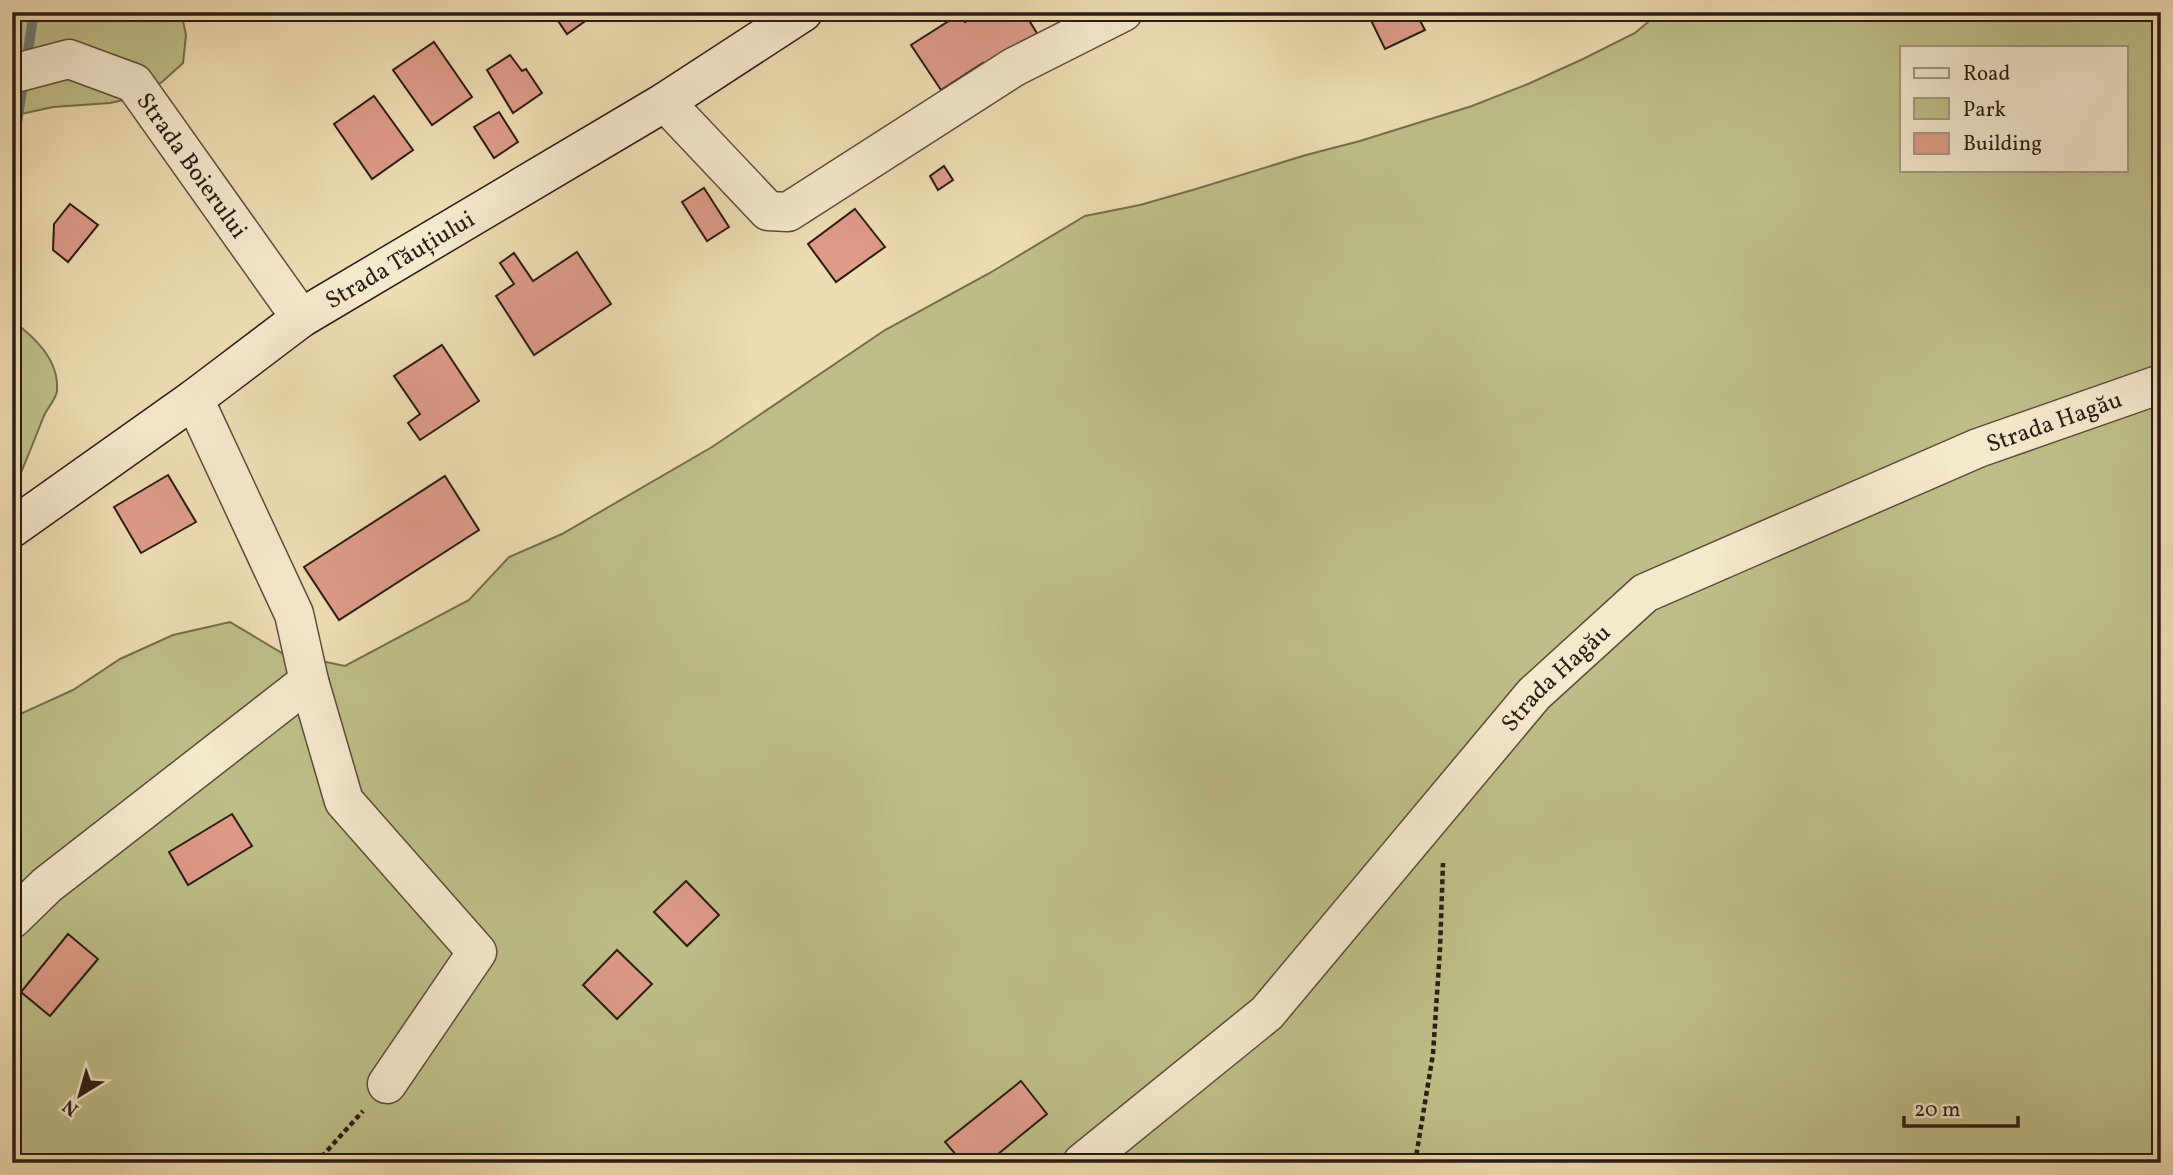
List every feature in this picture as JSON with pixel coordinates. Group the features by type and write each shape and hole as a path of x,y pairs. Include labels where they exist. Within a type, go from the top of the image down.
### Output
{"street":[{"name":"Strada Tăuțiului","path":"12,528 301,318 665,102 803,12"},
{"path":"665,102 768,211 788,212 1014,68 1123,12"},
{"name":"Strada Boierului","path":"12,74 69,59 134,83 301,318"},
{"name":"Strada Hagău","path":"1082,1163 1267,1013 1534,694 1646,593 1978,448 2161,384"},
{"path":"194,398 294,614 309,681 344,801 477,952 387,1084"},
{"path":"12,919 47,885 309,681"}],"path":[{"path":"1415,1163 1433,1054 1444,852"},
{"path":"316,1163 387,1084"}],"green space":[{"path":"12,12 181,12 186,35 183,63 162,82 138,97 110,103 53,107 12,116"},
{"path":"1660,12 2161,12 2161,1163 12,1163 12,720 20,714 73,690 120,659 173,635 230,622 282,653 345,666 469,600 509,557 562,534 712,447 885,330 988,274 1085,216 1140,205 1472,106 1583,59 1635,33"},
{"path":"12,320 36,341 49,359 57,379 57,390 12,494"}],"building":[{"path":"552,12 598,12 567,34"},
{"path":"981,12 1024,12 1038,35 986,68 983,63 941,90 911,45 960,14 965,22"},
{"path":"1367,12 1423,12 1417,15 1425,30 1385,49"},
{"path":"434,42 472,97 432,125 393,70"},
{"path":"510,55 522,71 526,69 542,93 513,113 487,70"},
{"path":"374,96 413,150 372,179 334,124"},
{"path":"499,112 518,142 494,158 474,127"},
{"path":"944,166 953,180 938,190 930,176"},
{"path":"704,188 729,227 707,241 682,202"},
{"path":"70,204 98,225 68,262 53,250 54,224"},
{"path":"855,209 885,247 836,282 808,244"},
{"path":"577,252 611,304 534,355 496,296 514,284 500,263 514,253 533,281"},
{"path":"442,345 479,401 420,440 408,423 420,414 394,376"},
{"path":"168,475 196,522 141,553 114,507"},
{"path":"445,476 479,530 339,620 304,567"},
{"path":"232,814 252,846 188,885 169,852"},
{"path":"686,881 719,915 687,946 654,912"},
{"path":"68,934 98,959 50,1016 21,992"},
{"path":"617,950 652,984 617,1019 583,985"},
{"path":"1021,1081 1047,1114 987,1163 963,1163 945,1142"}],"waterway":[{"path":"12,156 33,18 48,12"}]}
